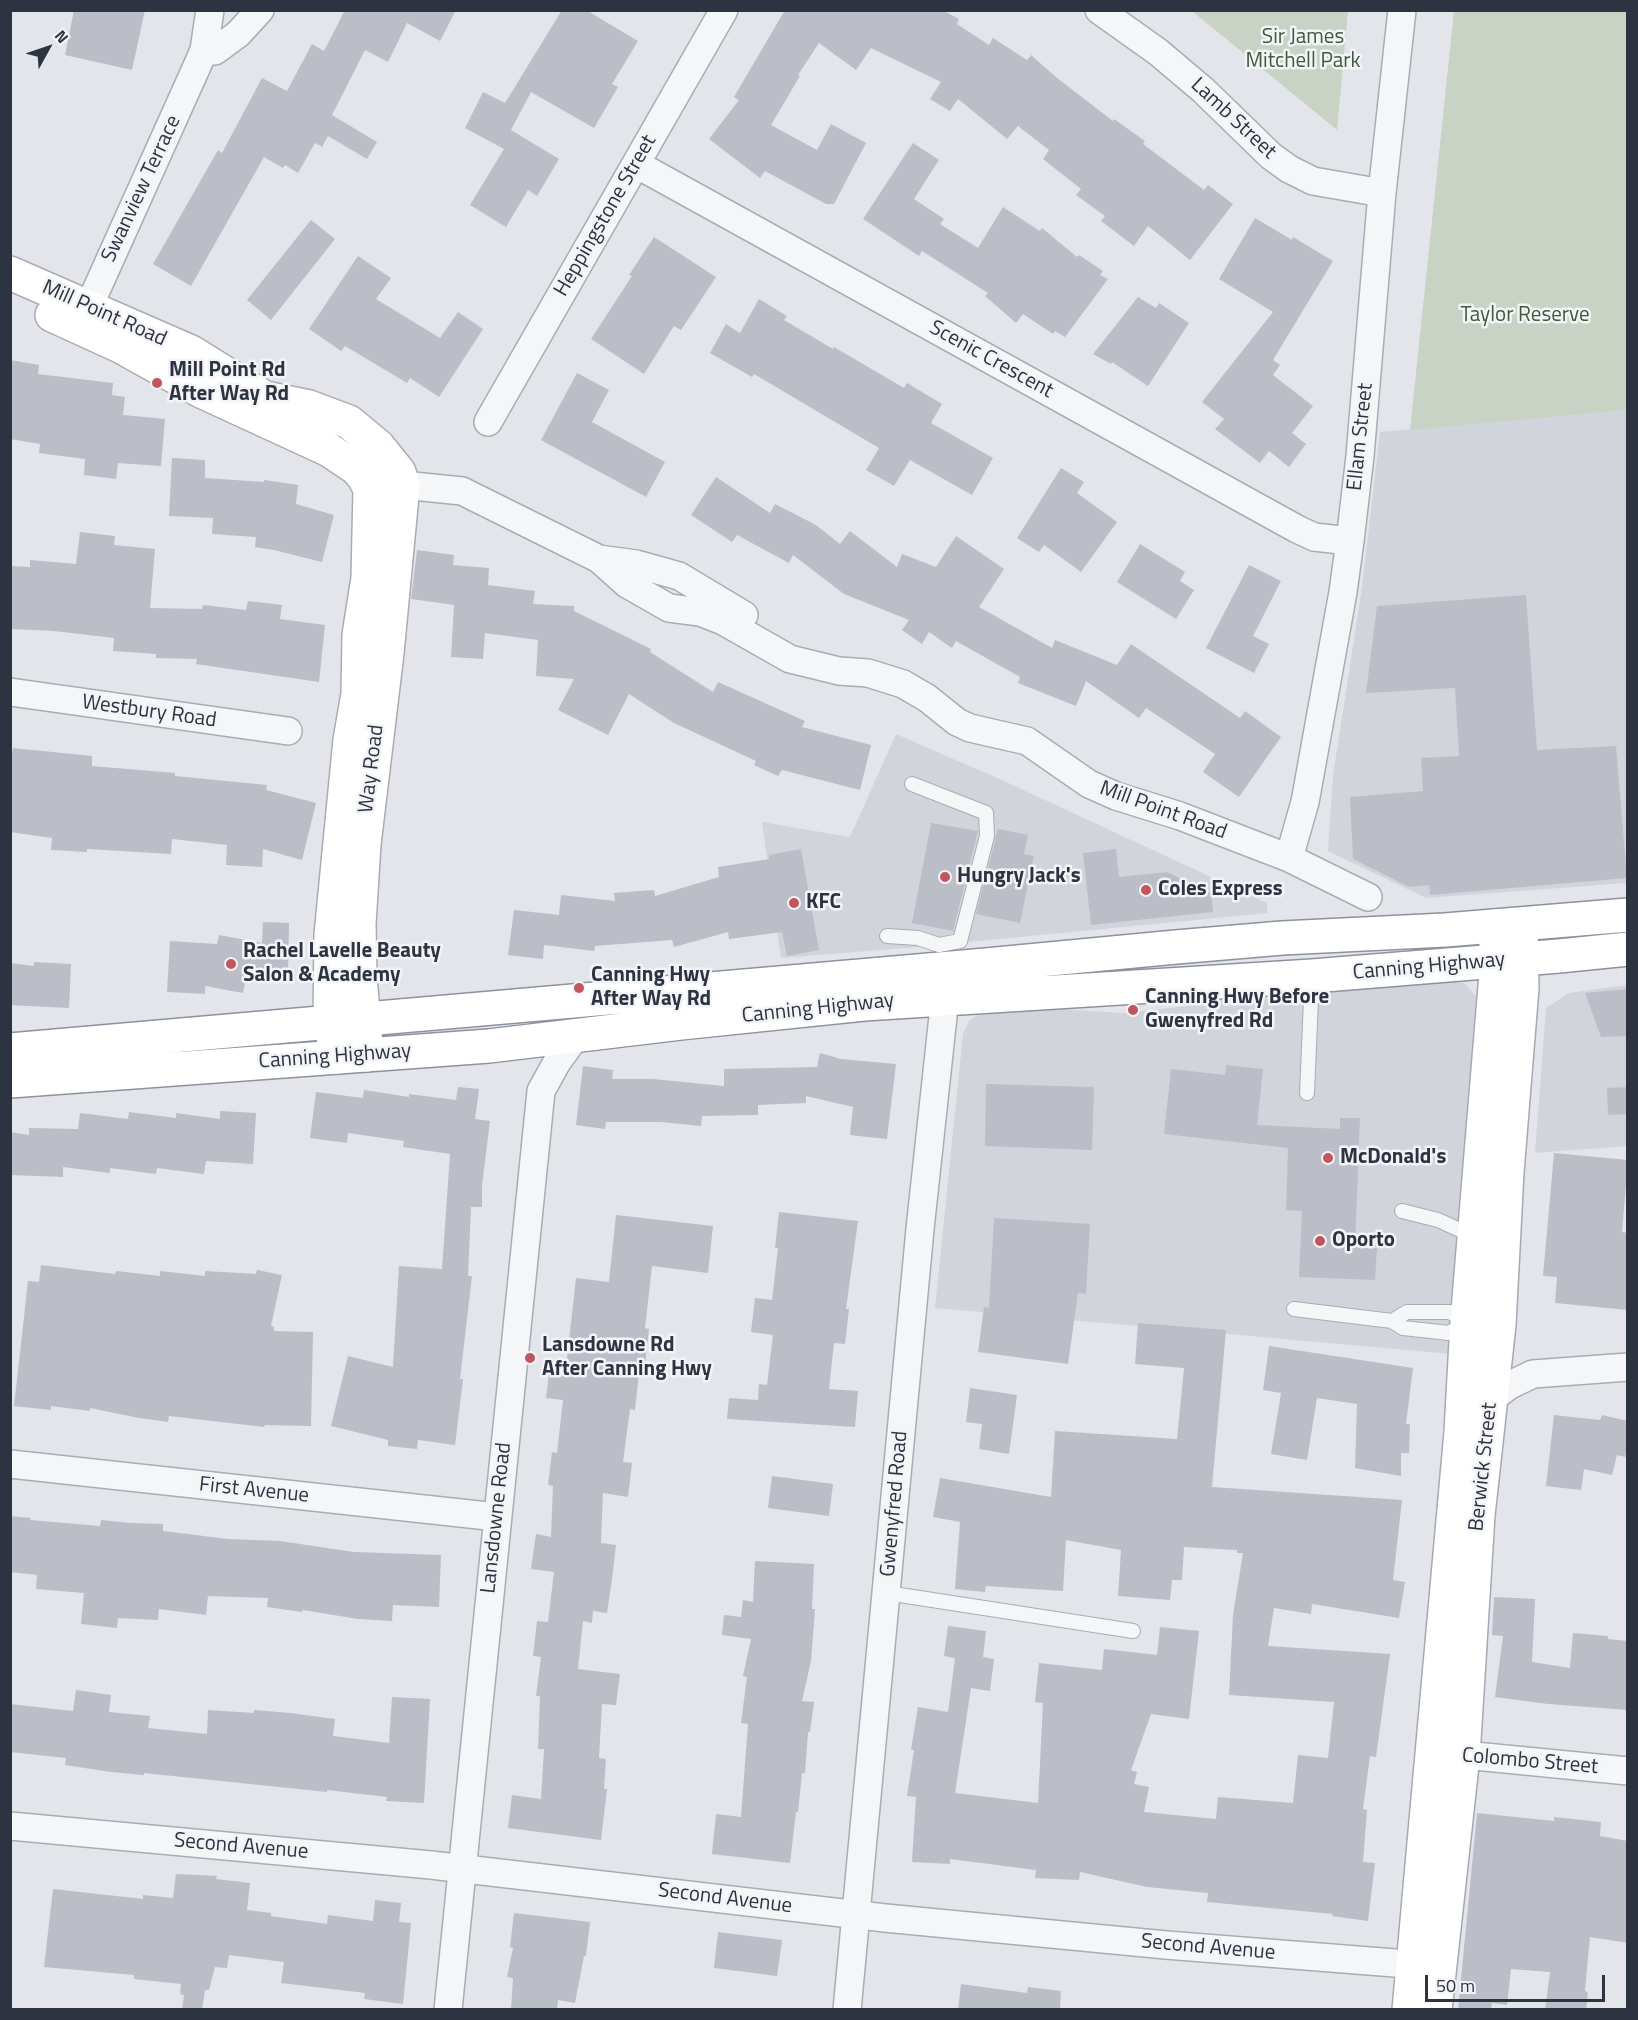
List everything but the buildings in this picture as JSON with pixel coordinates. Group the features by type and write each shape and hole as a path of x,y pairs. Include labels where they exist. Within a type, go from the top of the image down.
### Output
{"main road":[{"name":"Mill Point Road","path":"10,273 84,317 122,347 201,391 329,450 356,468 370,489"},
{"name":"Mill Point Road","path":"10,296 84,317 191,352 265,398 309,407 348,422 378,446 391,460 399,472 403,485"},
{"name":"Way Road","path":"352,1056 364,1019 360,978 359,924 364,844 387,653 403,485"},
{"name":"Way Road","path":"352,1056 330,1022 331,935 349,749 358,694 358,635 368,578 370,489"},
{"name":"Canning Highway","path":"10,1050 1188,946 1628,915"},
{"name":"Berwick Street","path":"1448,1754 1467,1323 1474,1237 1509,961 1508,925"},
{"name":"Canning Highway","path":"10,1081 397,1054 715,1019 945,998 1312,976 1509,961 1628,949"},
{"name":"Berwick Street","path":"1409,2010 1426,1965 1448,1754 1476,1538 1496,1351 1502,1283 1507,1172 1522,988 1509,961"},
{"name":"Berwick Street","path":"1426,1965 1435,2010"}],"street":[{"name":"Swanview Terrace","path":"84,317 204,50 210,10"},
{"path":"204,50 215,51 238,34 260,10"},
{"name":"Heppingstone Street","path":"488,422 724,10"},
{"name":"Lamb Street","path":"1100,10 1158,52 1203,90 1271,156 1289,169 1313,181 1383,194"},
{"name":"Ellam Street","path":"1289,858 1307,790 1350,541 1402,10"},
{"name":"Scenic Crescent","path":"636,164 1297,529 1314,537 1350,541"},
{"name":"Mill Point Road","path":"370,489 403,485 462,491 599,559 636,564 679,576 720,610 790,659 838,671 868,673 903,684 927,698 957,722 970,728 1027,741 1089,784 1116,796 1180,816 1289,858 1368,897"},
{"name":"Westbury Road","path":"10,692 288,731"},
{"name":"Gwenyfred Road","path":"847,2010 920,1229 945,998"},
{"name":"Lansdowne Road","path":"448,2010 542,1091 557,1062 576,1036"},
{"path":"1496,1351 1533,1374"},
{"path":"1491,1399 1510,1384 1533,1374 1628,1367"},
{"name":"First Avenue","path":"10,1464 497,1517"},
{"name":"Colombo Street","path":"1448,1754 1628,1771"},
{"name":"Second Avenue","path":"10,1826 462,1869 856,1914 1166,1945 1426,1965"}],"lane":[{"path":"887,936 918,938 939,945 960,941 987,836 986,813 912,784"},
{"path":"1307,1093 1312,976"},
{"path":"1402,1211 1438,1220 1474,1237"},
{"path":"1294,1310 1392,1321 1403,1328 1448,1333 1467,1323 1485,1309 1502,1283"},
{"path":"1392,1321 1407,1312 1450,1312 1467,1323"},
{"path":"887,1593 1133,1631"}],"shaded area":[{"path":"1627,410 1627,883 1426,898 1328,851 1333,776 1362,587 1380,432"},
{"path":"896,734 1004,781 1267,903 1267,913 781,958 762,822 850,837"},
{"path":"1450,979 1465,984 1477,997 1479,1014 1452,1354 935,1308 963,1034 969,1021 978,1015 1057,1009 1123,1013 1187,1006 1224,995"},
{"path":"1627,985 1627,1146 1535,1153 1546,1008 1569,993"}],"green space":[{"name":"Sir James Mitchell Park","path":"1192,11 1348,11 1337,130"},
{"name":"Taylor Reserve","path":"1454,11 1627,11 1627,410 1410,430"}],"place":[{"name":"Mill Point Rd After Way Rd","path":"157,383"},
{"name":"Hungry Jack's","path":"945,877"},
{"name":"Coles Express","path":"1146,890"},
{"name":"KFC","path":"794,903"},
{"name":"Rachel Lavelle Beauty Salon & Academy","path":"231,964"},
{"name":"Canning Hwy After Way Rd","path":"579,988"},
{"name":"Canning Hwy Before Gwenyfred Rd","path":"1133,1010"},
{"name":"McDonald's","path":"1328,1158"},
{"name":"Oporto","path":"1320,1241"},
{"name":"Lansdowne Rd After Canning Hwy","path":"530,1358"}]}
